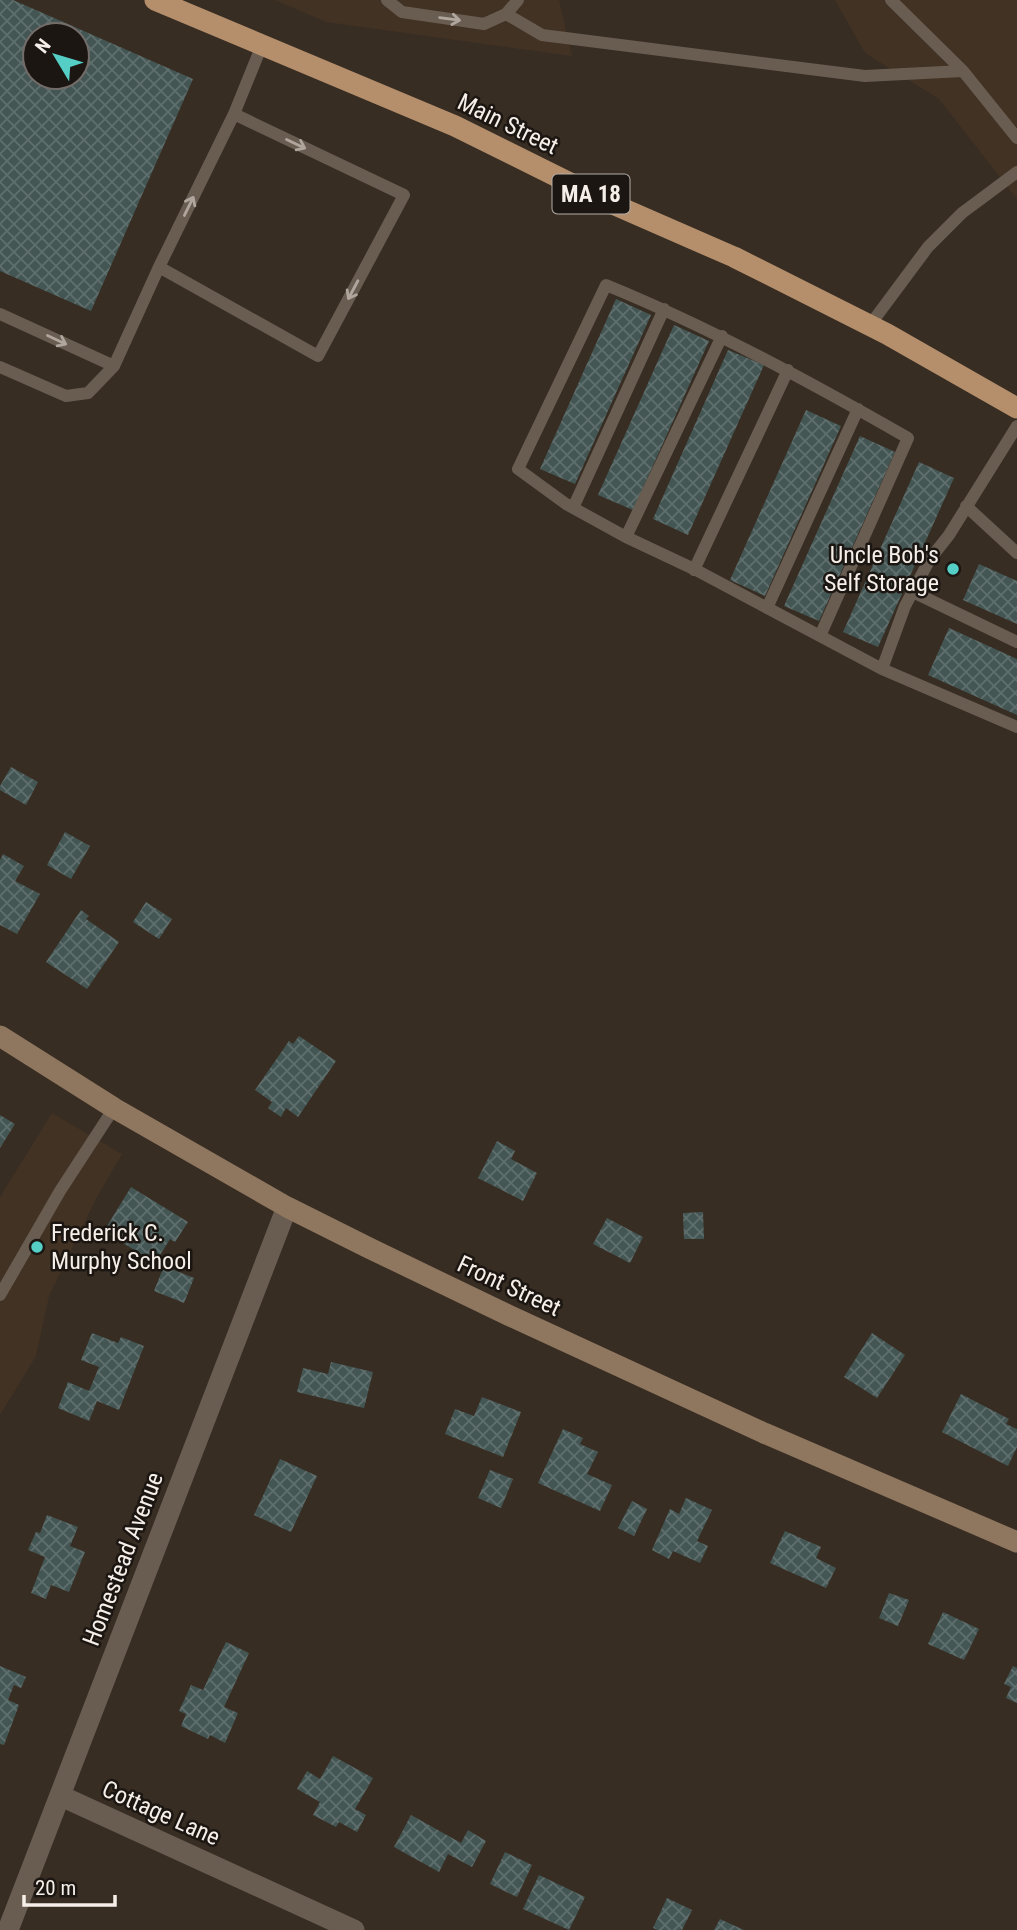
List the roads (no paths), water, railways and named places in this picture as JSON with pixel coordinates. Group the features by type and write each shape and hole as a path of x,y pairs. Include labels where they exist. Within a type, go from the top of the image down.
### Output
{"main road":[{"name":"Main Street","path":"155,0 455,126 608,202 734,257 870,325 1017,408"}],"street":[{"name":"Front Street","path":"0,1035 114,1108 287,1207 508,1315 752,1428 1017,1542"},
{"name":"Homestead Avenue","path":"8,1930 287,1207"},
{"name":"Cottage Lane","path":"61,1796 355,1930"}],"lane":[{"path":"387,0 402,12 484,24 506,14 518,0"},
{"path":"891,0 963,71 1017,138"},
{"path":"506,14 542,35 865,76 963,71"},
{"path":"0,367 66,396 88,393 114,366 234,114 262,45"},
{"path":"159,267 318,356 404,195 234,114"},
{"path":"870,325 928,247 962,213 1017,173"},
{"path":"820,636 908,438 722,336 606,285 518,469 573,508 626,537 882,669 1017,727"},
{"path":"573,508 664,309"},
{"path":"0,314 114,366"},
{"path":"626,537 722,336"},
{"path":"694,570 788,370"},
{"path":"767,608 858,409"},
{"path":"882,669 905,606 930,559 1017,426"},
{"path":"967,506 1017,553"},
{"path":"913,592 1017,642"},
{"path":"0,1295 60,1191 114,1108"}],"place":[{"name":"Uncle Bob's Self Storage","path":"953,569"},
{"name":"Frederick C. Murphy School","path":"37,1247"}]}
